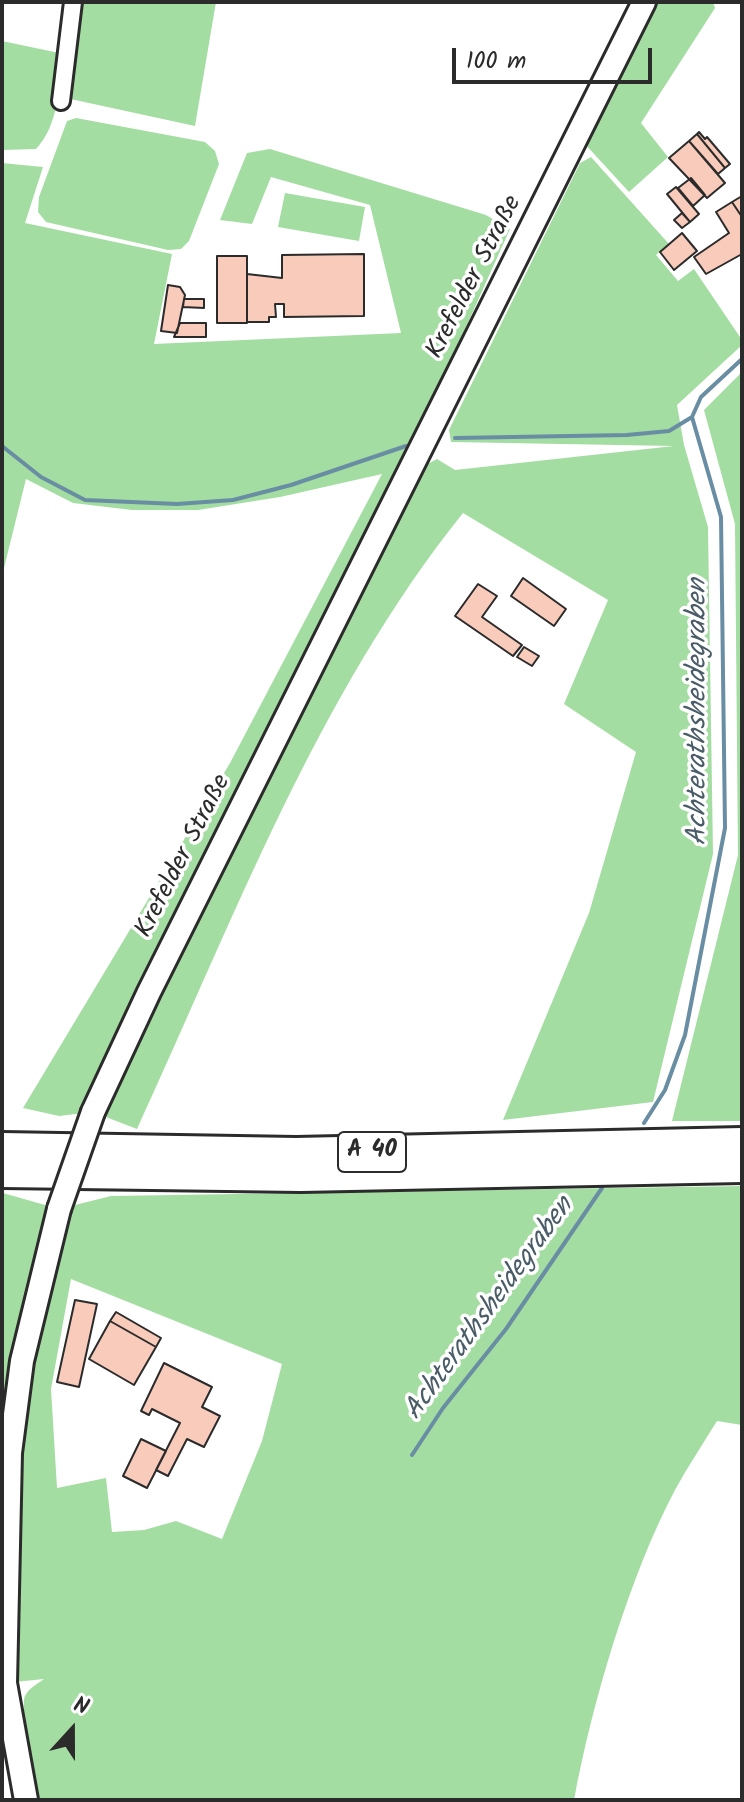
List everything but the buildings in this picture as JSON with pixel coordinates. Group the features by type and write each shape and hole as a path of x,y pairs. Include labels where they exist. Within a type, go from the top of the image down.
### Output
{"highway":[{"name":"A 40","path":"2,1148 296,1153 742,1143"},
{"name":"A 40","path":"2,1172 301,1176 742,1167"}],"main road":[{"name":"Krefelder Straße","path":"26,1800 5,1683 10,1453 22,1361 59,1209 93,1112 149,992 644,2"}],"street":[{"path":"61,101 73,2"}],"green space":[{"path":"78,2 216,2 195,126 66,98"},
{"path":"653,2 713,2 715,8 641,123 668,157 629,192 584,143"},
{"path":"2,41 64,54 54,117 36,149 2,150"},
{"path":"76,118 205,142 215,151 219,164 189,241 181,249 168,250 46,222 38,212 39,197 67,121"},
{"path":"270,149 486,215 510,229 443,378 410,473 437,459 455,470 674,446 451,442 449,430 580,163 591,157 669,244 656,255 678,281 694,269 742,340 742,345 677,405 684,445 708,527 713,854 653,1102 503,1120 589,913 636,752 564,704 608,600 463,513 411,583 364,656 321,733 244,890 137,1129 93,1112 59,1116 23,1108 230,763 382,474 280,497 198,510 132,510 73,503 26,479 2,576 2,163 43,167 25,223 172,254 154,344 401,333 370,205 271,177 252,224 220,220 247,153"},
{"path":"285,193 365,207 359,241 278,227"},
{"path":"742,372 742,1121 672,1121 738,855 735,524 704,410"},
{"path":"742,1186 742,1425 717,1421 658,1524 614,1641 574,1800 33,1800 24,1703 28,1691 44,1679 5,1683 2,1646 3,1193 59,1209 111,1196","holes":["71,1279 282,1364 262,1441 222,1539 176,1521 144,1530 112,1532 106,1478 57,1488 51,1389"]}],"waterway":[{"name":"Achterathsheidegraben","path":"644,1123 665,1090 685,1035 725,828 721,517 692,417 701,397 742,359"},
{"path":"455,438 627,435 669,431 692,417"},
{"path":"2,446 41,477 85,500 177,504 233,500 291,485 406,446"},
{"name":"Achterathsheidegraben","path":"412,1455 443,1408 506,1329 602,1188"}]}
